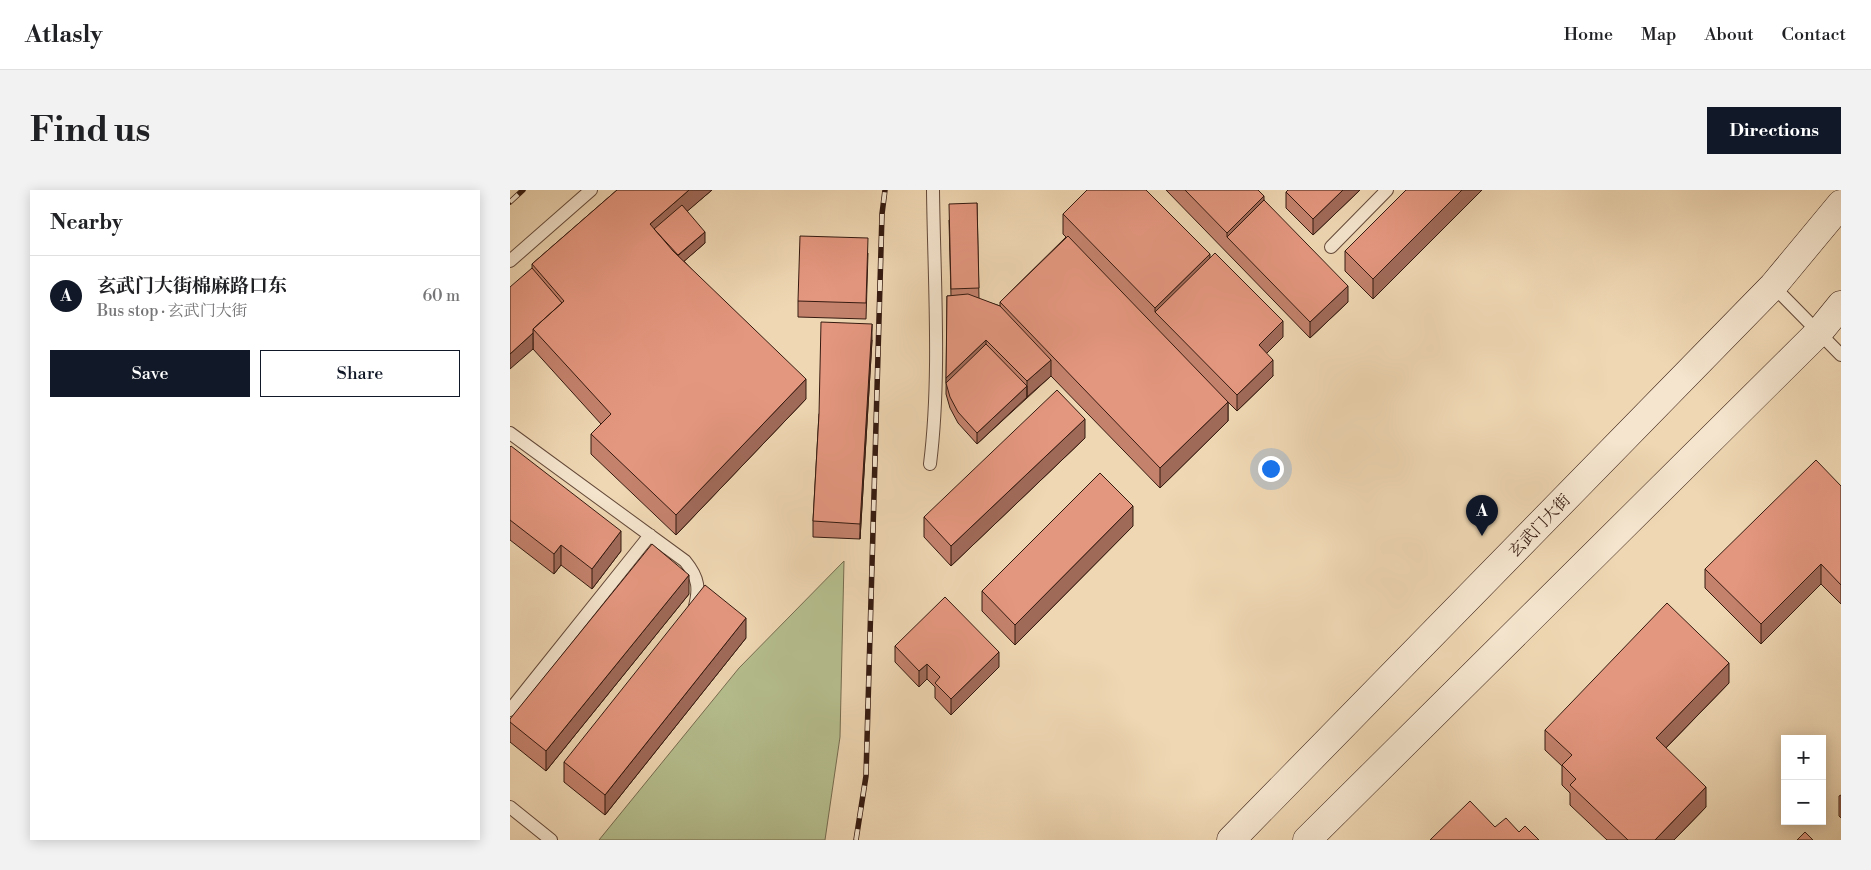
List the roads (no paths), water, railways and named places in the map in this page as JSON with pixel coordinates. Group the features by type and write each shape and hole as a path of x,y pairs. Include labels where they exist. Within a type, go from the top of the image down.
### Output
{"main road":[{"name":"玄武门大街","path":"1231,840 1773,286 1841,204"},
{"path":"1307,840 1820,332 1841,305"}],"lane":[{"path":"510,261 591,190"},
{"path":"930,464 934,434 935,376 933,190"},
{"path":"1331,247 1387,190"},
{"path":"1773,286 1841,355"},
{"path":"510,433 685,561 695,573 699,594 692,617 686,624"},
{"path":"510,710 650,535"},
{"path":"510,807 551,840"}],"railway":[{"path":"510,202 523,190"},
{"path":"856,840 866,776 882,214 885,190"}],"place":[{"name":"玄武门大街棉麻路口东","path":"1482,536"}]}
